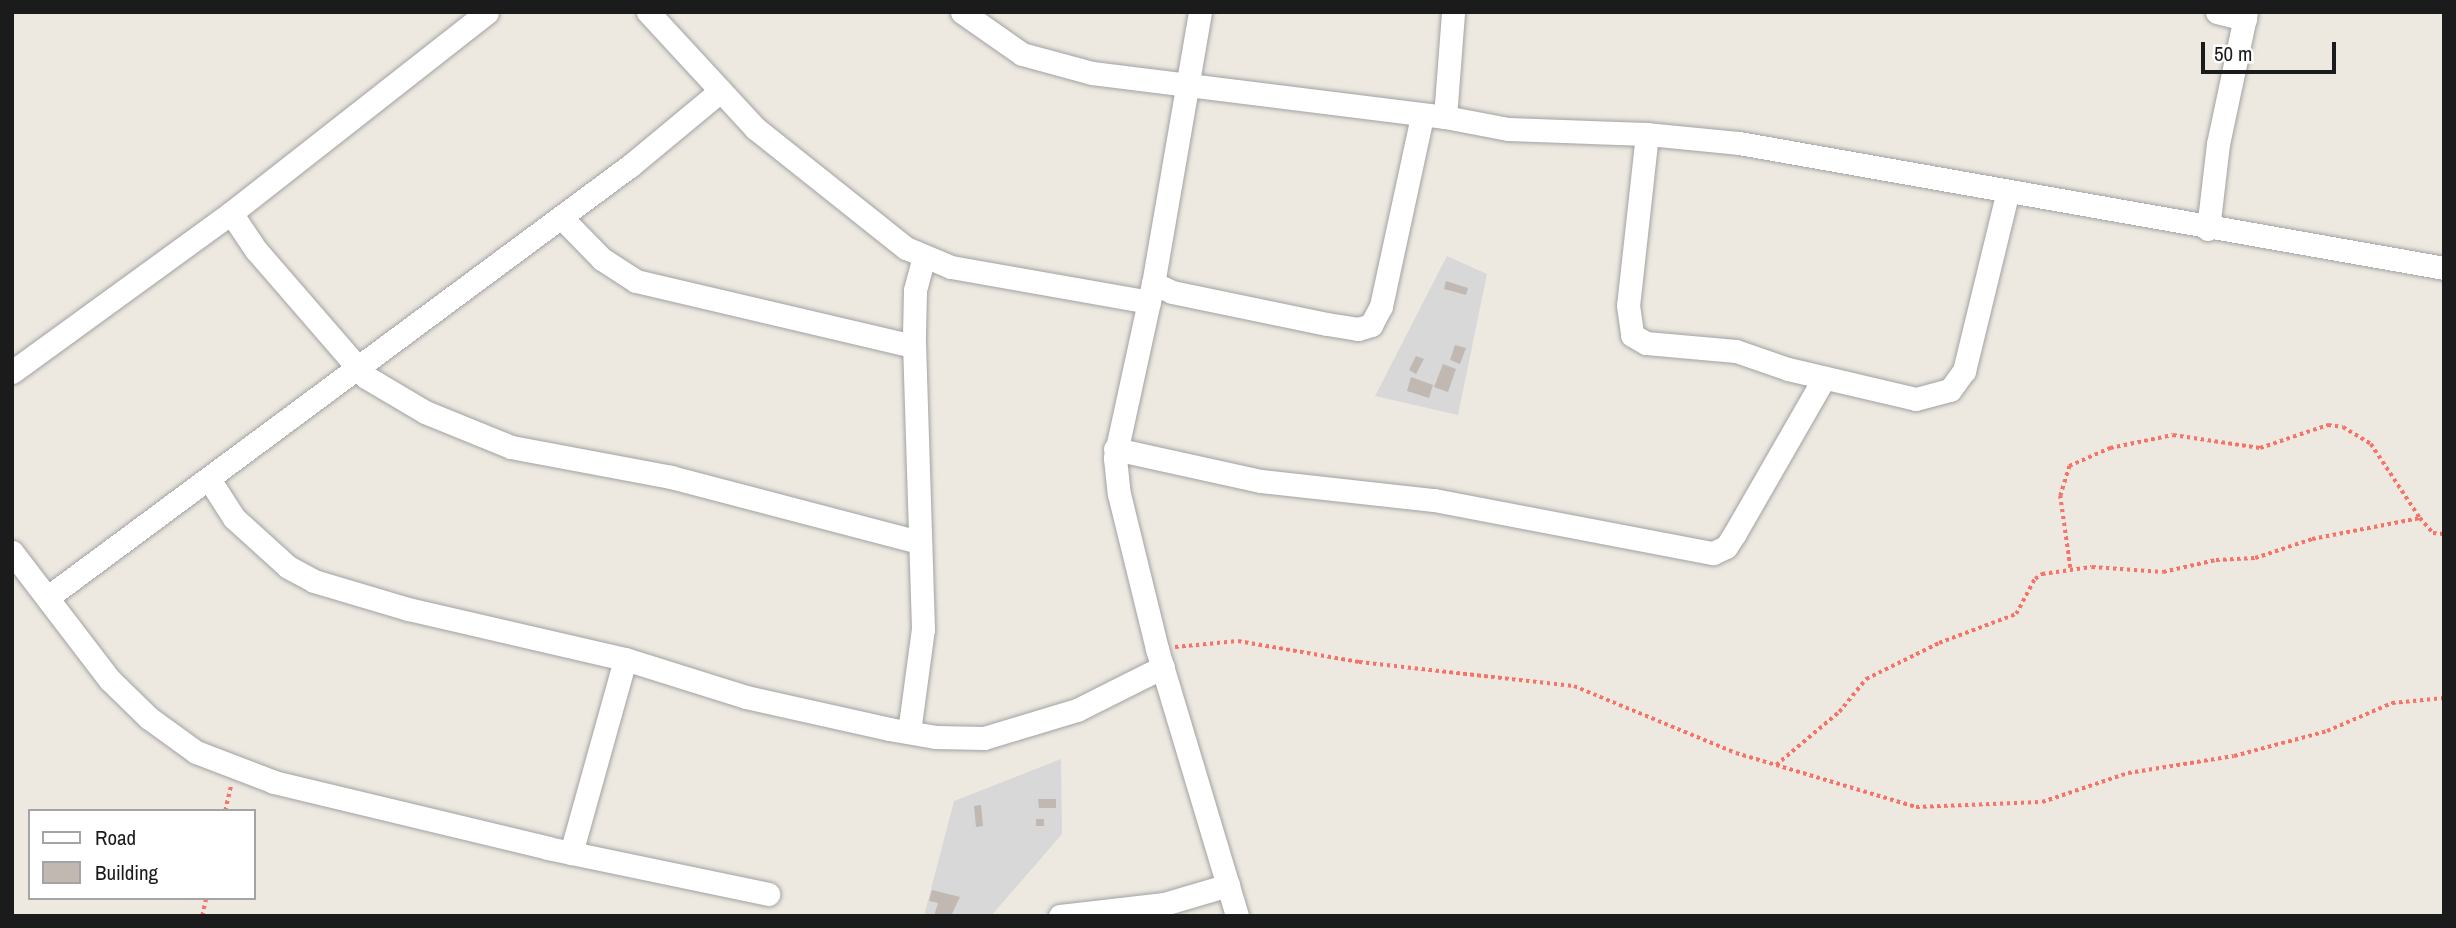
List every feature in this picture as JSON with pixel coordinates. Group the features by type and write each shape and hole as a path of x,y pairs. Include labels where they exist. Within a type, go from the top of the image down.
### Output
{"street":[{"path":"12,372 231,213 487,12"},
{"path":"648,12 755,128 815,178 925,257 997,277 1172,292 1358,329 1371,325 1381,306 1405,181 1433,117 1454,12"},
{"path":"962,12 1006,47 1091,73 1433,117 1507,130 1647,134 1739,143 2208,229 2444,268"},
{"path":"1200,12 1151,292 1115,449 1119,494 1160,658 1237,916"},
{"path":"2208,229 2217,144 2245,15 2217,12"},
{"path":"48,597 561,217 720,91"},
{"path":"1647,134 1628,305 1632,335 1646,343 1736,351 1824,378 1916,399 1939,395 1958,382 1971,349 2008,191"},
{"path":"231,213 264,260 357,367 390,396 511,447 671,477 918,542"},
{"path":"561,217 602,259 636,281 914,346"},
{"path":"908,732 923,629 918,542 914,346 915,290 925,257"},
{"path":"1115,449 1261,481 1434,500 1713,553 1726,547 1735,533 1824,378"},
{"path":"209,479 234,518 263,545 314,581 433,616 625,659 746,696 908,732 984,738 1077,710 1160,658"},
{"path":"12,552 48,597 84,650 127,698 172,737 234,769 571,853 768,894"},
{"path":"571,853 625,659"},
{"path":"1060,916 1164,904 1228,885"}],"path":[{"path":"2070,568 2060,496 2069,466 2110,448 2174,435 2260,447 2328,425 2343,427 2371,444 2420,519 2432,533 2444,534"},
{"path":"1776,765 1839,712 1866,679 1939,643 2002,622 2016,614 2035,579 2070,568 2163,572 2216,560 2255,558 2312,539 2420,519"},
{"path":"1160,658 1238,641 1359,662 1574,686 1776,765 1916,807 2042,802 2128,773 2234,755 2327,731 2392,703 2444,698"},
{"path":"225,809 234,769"}],"shaded area":[{"path":"1447,256 1487,274 1458,415 1375,396"},
{"path":"1061,759 1062,834 991,916 924,916 954,801"}],"building":[{"path":"1446,281 1468,288 1466,295 1444,289"},
{"path":"1455,345 1466,348 1460,364 1450,360"},
{"path":"1416,356 1424,359 1416,374 1409,370"},
{"path":"1443,364 1456,369 1448,392 1434,387"},
{"path":"1411,377 1433,385 1429,398 1407,391"},
{"path":"1038,799 1056,799 1056,808 1039,808"},
{"path":"981,805 983,826 976,827 974,806"},
{"path":"1036,819 1044,819 1044,826 1036,826"},
{"path":"932,890 960,897 951,916 934,916 938,903 929,901"}]}
